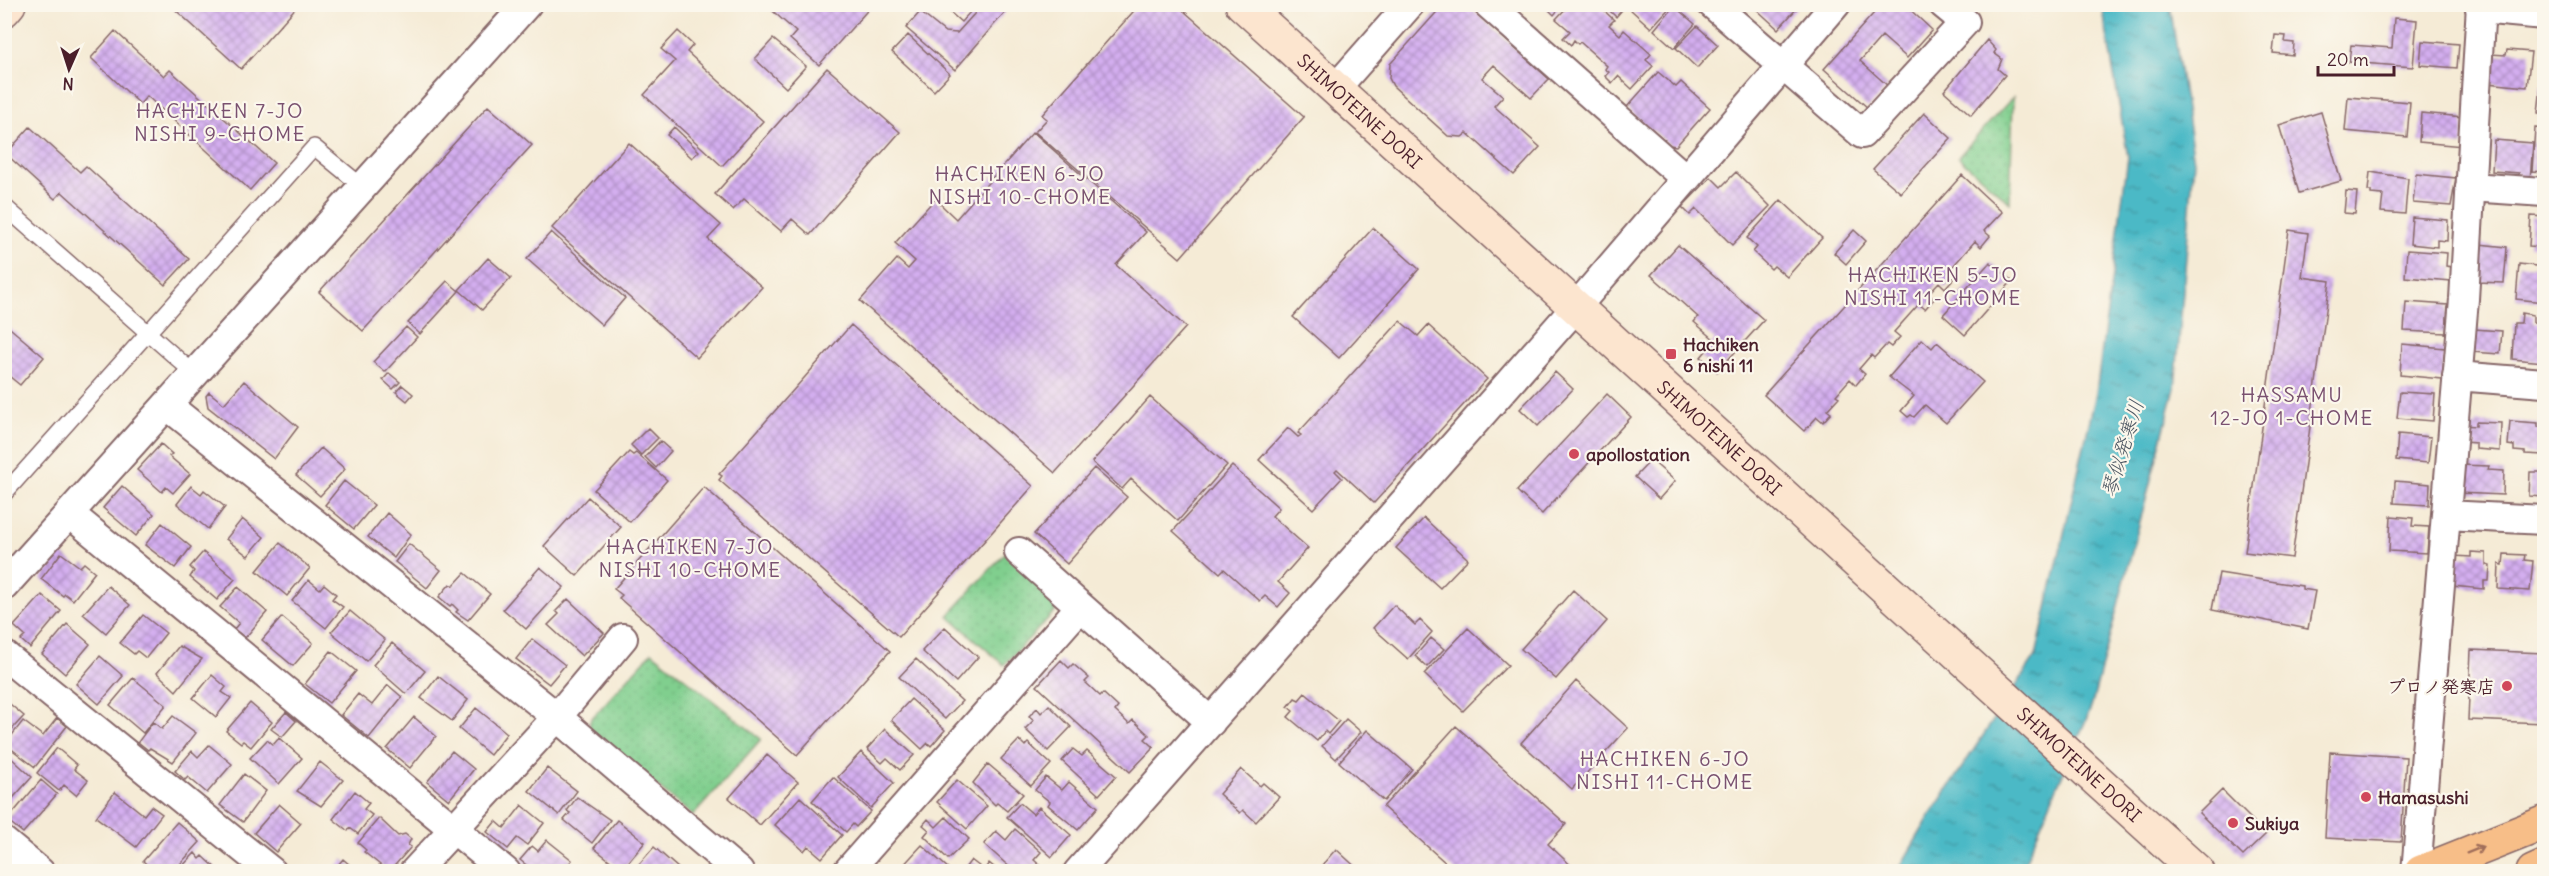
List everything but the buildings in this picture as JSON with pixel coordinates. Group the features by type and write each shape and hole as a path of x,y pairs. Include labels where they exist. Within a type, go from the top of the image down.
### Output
{"highway":[{"path":"2421,872 2544,823"},
{"path":"2533,872 2544,867"}],"main road":[{"path":"4,10 9,4"},
{"name":"SHIMOTEINE DORI","path":"1242,4 2198,872"}],"street":[{"path":"4,586 527,4"},
{"path":"1335,89 1410,4"},
{"path":"1488,4 1686,179"},
{"path":"1712,4 1862,134 1965,22 1942,4"},
{"path":"1078,872 1576,307 1836,4"},
{"path":"2416,872 2457,376 2480,7 2544,15"},
{"path":"2470,187 2544,192"},
{"path":"2457,376 2544,383"},
{"path":"168,406 557,717 721,866"},
{"path":"70,514 506,872"},
{"path":"2446,515 2544,520"},
{"path":"1019,552 1211,722"},
{"path":"847,872 1080,607"},
{"path":"414,872 453,827 557,717 623,638"},
{"path":"4,656 272,872"},
{"path":"4,842 40,872"}],"lane":[{"path":"4,494 314,147 364,188"},
{"path":"4,206 196,375"}],"green space":[{"path":"2013,97 2010,203 1958,157"},
{"path":"1005,553 1053,598 1057,609 1004,665 948,616"},
{"path":"652,652 761,739 693,816 589,730 590,720"}],"water":[{"name":"琴似発寒川","path":"2102,5 2170,5 2194,161 2175,388 2091,708 2021,871 1897,872 1931,814 2036,656 2096,393 2128,157"}],"place":[{"name":"Hachiken 6 nishi 11","path":"1671,354"},
{"name":"apollostation","path":"1574,454"},
{"name":"プロノ発寒店","path":"2507,686"},
{"name":"Hamasushi","path":"2366,797"},
{"name":"Sukiya","path":"2233,823"}],"district":[{"name":"HACHIKEN 7-JO NISHI 9-CHOME","path":"220,122"},
{"name":"HACHIKEN 6-JO NISHI 10-CHOME","path":"1020,184"},
{"name":"HACHIKEN 5-JO NISHI 11-CHOME","path":"1933,286"},
{"name":"HASSAMU 12-JO 1-CHOME","path":"2292,406"},
{"name":"HACHIKEN 7-JO NISHI 10-CHOME","path":"690,558"},
{"name":"HACHIKEN 6-JO NISHI 11-CHOME","path":"1665,770"}]}
